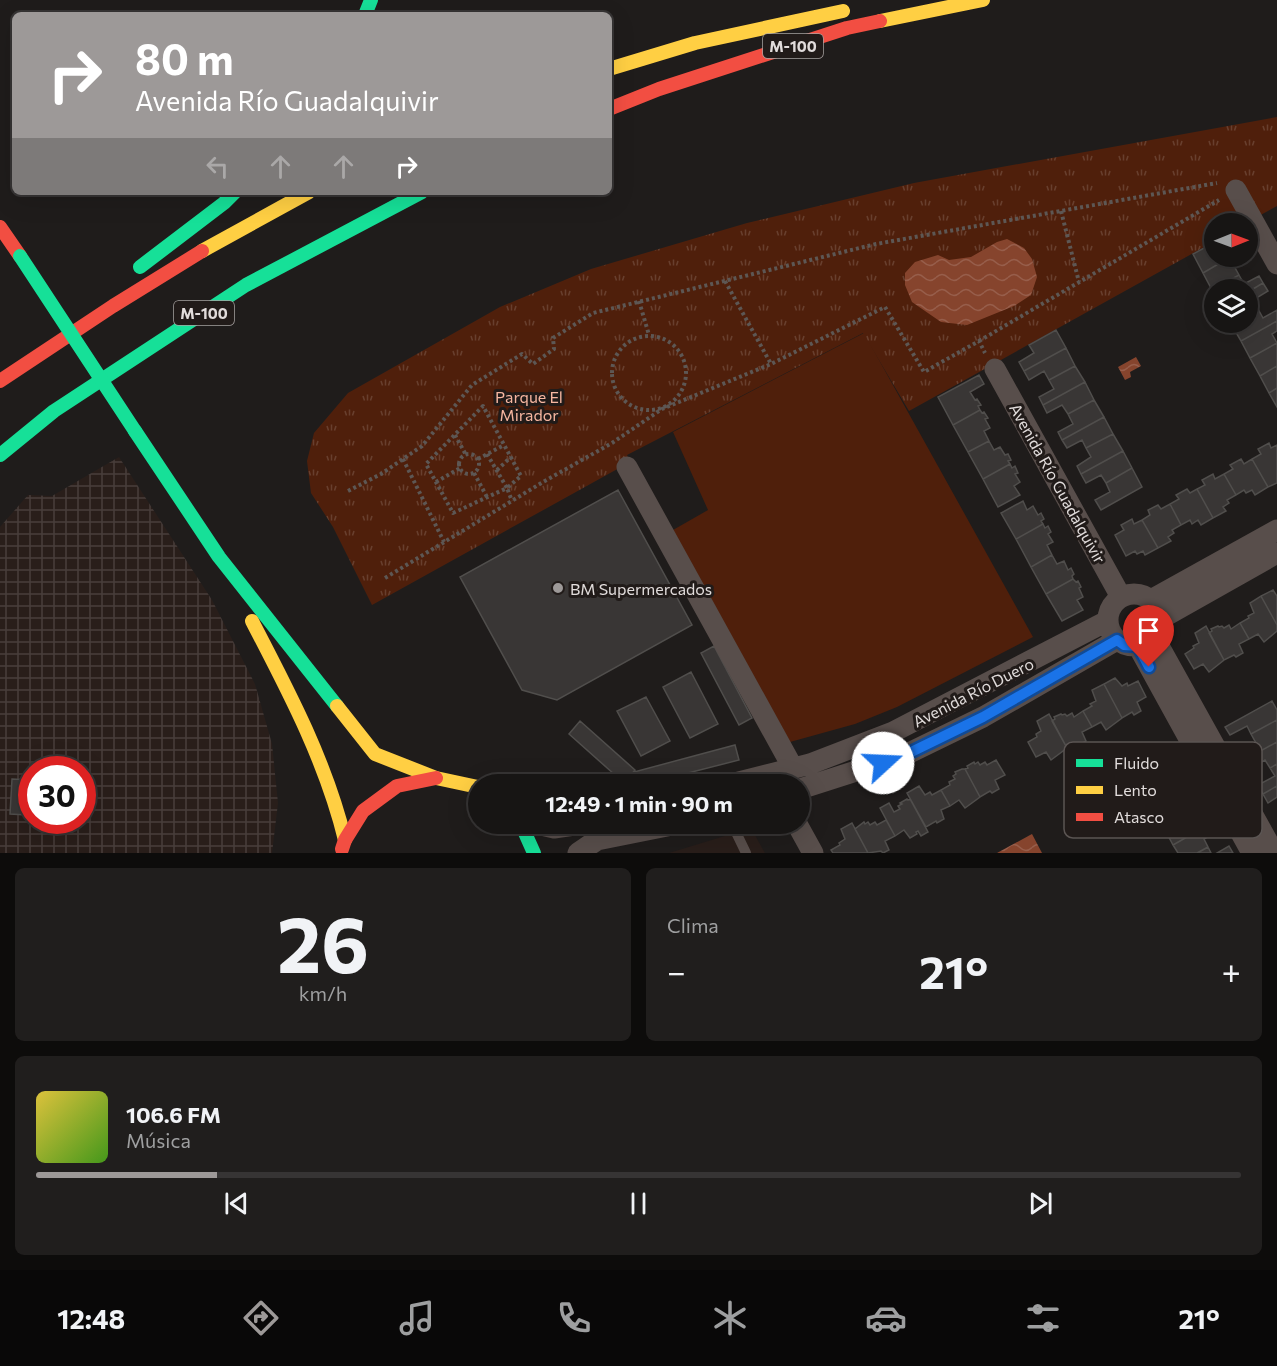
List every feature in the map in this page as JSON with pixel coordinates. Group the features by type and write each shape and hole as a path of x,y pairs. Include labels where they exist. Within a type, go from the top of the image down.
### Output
{"main road":[{"name":"M-100","path":"612,108 659,89 847,28 983,0"},
{"name":"M-100","path":"612,68 640,58 763,27 856,9"},
{"path":"130,275 232,195"},
{"path":"0,381 104,310 260,217 303,195"},
{"name":"M-100","path":"0,455 54,411 246,285 416,195"},
{"path":"0,227 219,557 375,754 436,778 468,785"},
{"path":"0,376 92,304"},
{"path":"219,557 298,713 338,808 343,847"},
{"path":"343,847 363,811 397,786 436,778"},
{"path":"525,834 534,853"}],"street":[{"path":"1236,190 1277,264"},
{"name":"Avenida Río Guadalquivir","path":"994,369 1121,597"},
{"path":"627,467 794,774"},
{"path":"1203,742 1151,625 1144,595 1132,593 1121,597 1112,605 1107,621 1109,630 1124,645 1151,625 1277,530"},
{"path":"1151,625 1277,554"},
{"name":"Avenida Río Duero","path":"804,774 893,732 1107,621"},
{"path":"1151,625 1214,742"},
{"name":"Avenida Río Duero","path":"810,775 903,756 983,717 1117,640"},
{"path":"1262,831 1274,853"},
{"path":"578,853 597,840 627,834"},
{"path":"605,853 613,845 636,834"},
{"path":"803,834 813,853"},
{"path":"1245,838 1252,853"}],"lane":[{"path":"737,834 746,853"}],"path":[{"path":"348,491 381,474 422,446 472,385 522,354 533,364 554,350 553,338 592,313 876,244 1232,180 1236,190 924,372 885,307 771,364 662,409 650,411 628,404 619,396 614,385 613,362 627,342 649,335 674,344 682,354 686,367 686,380 682,392 673,402 662,409 612,443 385,578"},
{"path":"1061,211 1079,282"},
{"path":"725,281 771,364"},
{"path":"639,301 649,335"},
{"path":"979,341 994,369"},
{"path":"483,406 504,445 521,476 507,488 453,513 426,464 483,406"},
{"path":"455,435 466,454"},
{"path":"478,459 504,445"},
{"path":"466,454 478,459"},
{"path":"466,454 459,462 460,468 468,474 474,473 478,468 478,459"},
{"path":"488,454 512,501"},
{"path":"497,470 511,458"},
{"path":"403,459 444,542"},
{"path":"436,482 460,468"},
{"path":"474,473 487,497"}],"shaded area":[{"path":"119,457 212,600 255,684 272,744 278,803 272,853 0,853 0,527 28,495 52,496"},
{"path":"731,834 754,834 765,853 669,853"}],"green space":[{"name":"Parque El Mirador","path":"1277,117 1277,206 1258,216 1258,213 1204,213 1204,247 909,411 863,333 627,455 630,462 372,605 333,527 311,493 307,461 314,433 348,393 500,307 591,269 747,223 914,183"},
{"path":"864,333 1033,637 897,707 855,724 790,742 673,530 708,510 673,432"}],"water":[{"path":"1007,239 1024,248 1032,259 1037,277 1031,295 1014,306 967,325 941,322 912,302 905,285 905,273 915,262 938,255 949,260 971,257"},
{"path":"1136,357 1141,366 1130,372 1131,377 1125,380 1118,367"},
{"path":"1032,834 1042,853 997,853"}],"building":[{"path":"1204,248 1204,267 1213,267 1203,273 1193,254"},
{"path":"1213,267 1235,267 1239,275 1232,279 1206,279 1203,273"},
{"path":"1259,276 1263,283 1258,286 1258,279 1253,279"},
{"path":"1263,283 1268,291 1258,297 1258,286"},
{"path":"1258,309 1263,318 1277,310 1277,321 1258,332"},
{"path":"1277,321 1277,331 1272,334 1277,343 1250,358 1241,341"},
{"path":"1056,330 1066,348 1024,371 1019,362 1034,353 1029,345"},
{"path":"1236,333 1255,333 1241,341"},
{"path":"1277,343 1277,366 1260,376 1250,358"},
{"path":"1066,348 1075,366 1049,380 1044,371 1029,380 1024,371"},
{"path":"1075,366 1085,382 1043,405 1039,397 1054,389 1049,380"},
{"path":"1277,366 1277,388 1269,393 1260,376"},
{"path":"979,375 984,384 970,392 981,405 978,406 980,410 953,425 938,397"},
{"path":"1085,382 1094,400 1068,414 1062,405 1047,413 1043,405"},
{"path":"1277,388 1277,407 1269,393"},
{"path":"1094,400 1104,417 1062,440 1058,432 1073,424 1068,414"},
{"path":"980,410 988,418 985,419 990,428 984,431 989,441 968,452 953,425"},
{"path":"1104,417 1113,434 1086,448 1082,440 1067,448 1062,440"},
{"path":"1113,434 1123,451 1081,474 1077,466 1091,457 1086,448"},
{"path":"989,441 994,450 1000,447 1011,460 1008,461 1010,464 983,479 968,452"},
{"path":"1269,443 1271,448 1277,445 1277,483 1268,487 1252,459 1261,454 1258,449"},
{"path":"1123,451 1132,468 1106,483 1101,475 1086,483 1081,474"},
{"path":"1241,459 1244,464 1252,459 1268,487 1255,495 1252,490 1246,493 1244,490 1236,495 1224,474 1233,469 1230,465"},
{"path":"1010,464 1012,468 1015,466 1018,473 1015,474 1020,482 1014,486 1020,495 998,507 983,479"},
{"path":"1132,468 1142,487 1101,510 1095,500 1110,492 1106,483"},
{"path":"1213,474 1215,479 1224,474 1236,495 1227,500 1229,503 1223,507 1226,511 1213,518 1197,489 1205,485 1202,480"},
{"path":"1187,489 1190,493 1197,489 1213,518 1201,525 1198,520 1192,524 1190,520 1181,525 1170,504 1179,499 1176,495"},
{"path":"618,490 692,625 557,700 522,690 460,577"},
{"path":"1023,501 1027,510 1033,506 1038,515 1041,513 1044,519 1041,521 1043,524 1016,539 1001,513"},
{"path":"1170,504 1181,525 1172,530 1174,533 1168,537 1171,541 1158,548 1142,520 1150,515 1148,510 1158,505 1161,509"},
{"path":"1132,519 1134,524 1142,520 1158,548 1145,555 1143,551 1137,554 1135,551 1126,556 1115,535 1124,530 1121,525"},
{"path":"1043,524 1045,528 1048,526 1051,532 1048,534 1053,542 1047,545 1052,555 1031,567 1016,539"},
{"path":"1052,555 1057,564 1064,561 1068,570 1071,568 1074,574 1073,579 1046,594 1031,567"},
{"path":"1073,579 1078,581 1081,587 1079,588 1083,597 1077,600 1083,610 1062,621 1046,594"},
{"path":"1273,590 1277,596 1277,625 1261,596"},
{"path":"1261,596 1277,625 1277,631 1264,642 1258,634 1249,639 1240,623 1254,613 1250,603"},
{"path":"1240,623 1249,639 1239,644 1243,653 1224,660 1209,633 1211,629 1218,626 1224,628 1229,625 1231,629"},
{"path":"1206,626 1224,660 1209,672 1203,664 1194,669 1185,654 1199,643 1195,633"},
{"path":"714,646 752,718 739,725 701,653"},
{"path":"691,672 718,724 690,738 663,687"},
{"path":"1115,678 1122,686 1138,681 1146,697 1137,702 1141,711 1134,715 1132,712 1122,718 1104,684"},
{"path":"1104,684 1122,718 1106,730 1101,722 1092,727 1083,711 1096,701 1092,690"},
{"path":"646,697 670,741 641,756 617,711"},
{"path":"1272,701 1277,710 1277,720 1251,734 1247,726 1230,735 1225,727"},
{"path":"1083,711 1092,727 1082,732 1086,741 1084,742 1064,743 1052,721 1054,717 1061,714 1067,716 1072,713 1074,717"},
{"path":"1049,714 1064,742 1064,750 1051,760 1046,752 1036,757 1028,742 1037,737 1036,734 1041,731 1037,721"},
{"path":"1277,720 1277,742 1262,750 1262,742 1255,742 1251,734"},
{"path":"580,721 635,770 632,774 614,774 569,734"},
{"path":"1277,742 1277,764 1270,768 1265,760 1262,762 1262,750"},
{"path":"735,745 739,760 684,774 634,774 634,772"},
{"path":"996,760 1005,775 995,780 999,789 980,797 965,769 974,762 980,765 985,762 987,765"},
{"path":"1277,764 1277,786 1263,794 1262,783 1275,776 1270,768"},
{"path":"965,769 980,797 965,808 959,800 950,806 941,790 955,779 953,776 955,772"},
{"path":"12,779 18,779 18,814 10,814"},
{"path":"919,786 925,795 930,792 932,795 941,790 950,806 941,810 944,819 926,827 907,793"},
{"path":"1277,786 1277,797 1268,803 1263,794"},
{"path":"910,799 928,832 921,836 918,831 910,838 904,830 895,836 880,808 889,803 894,812 900,809 898,806 902,804 900,803"},
{"path":"886,820 895,836 885,841 889,850 883,853 881,851 868,853 855,829 864,822 870,825 875,822 877,825"},
{"path":"852,823 868,853 833,853 831,850 845,839 841,829"},
{"path":"1169,838 1185,838 1173,845"},
{"path":"1185,838 1206,838 1204,839 1208,847 1197,853 1178,853 1173,845"},
{"path":"1229,846 1233,853 1217,853"},
{"path":"1208,847 1211,853 1197,853 1201,851"}],"traffic: fast":[{"path":"366,12 371,0"},
{"path":"140,267 232,195"},
{"path":"0,455 54,411 246,285 416,195"},
{"path":"20,256 135,431"},
{"path":"135,431 219,557 337,706"},
{"path":"525,834 534,853"}],"traffic: slow":[{"path":"880,21 983,0"},
{"path":"612,68 695,43 843,11"},
{"path":"202,251 304,195"},
{"path":"252,621 293,701 317,755 345,840"},
{"path":"337,706 375,754 436,778 468,785"}],"traffic: jam":[{"path":"612,108 659,89 847,28 880,21"},
{"path":"0,227 20,256"},
{"path":"0,381 113,306 202,251"},
{"path":"342,849 363,811 397,786 436,778"}],"place":[{"name":"BM Supermercados","path":"558,588"}],"route":[{"path":"883,763 903,756 983,717 1117,640 1124,645 1138,646 1149,667"}]}
